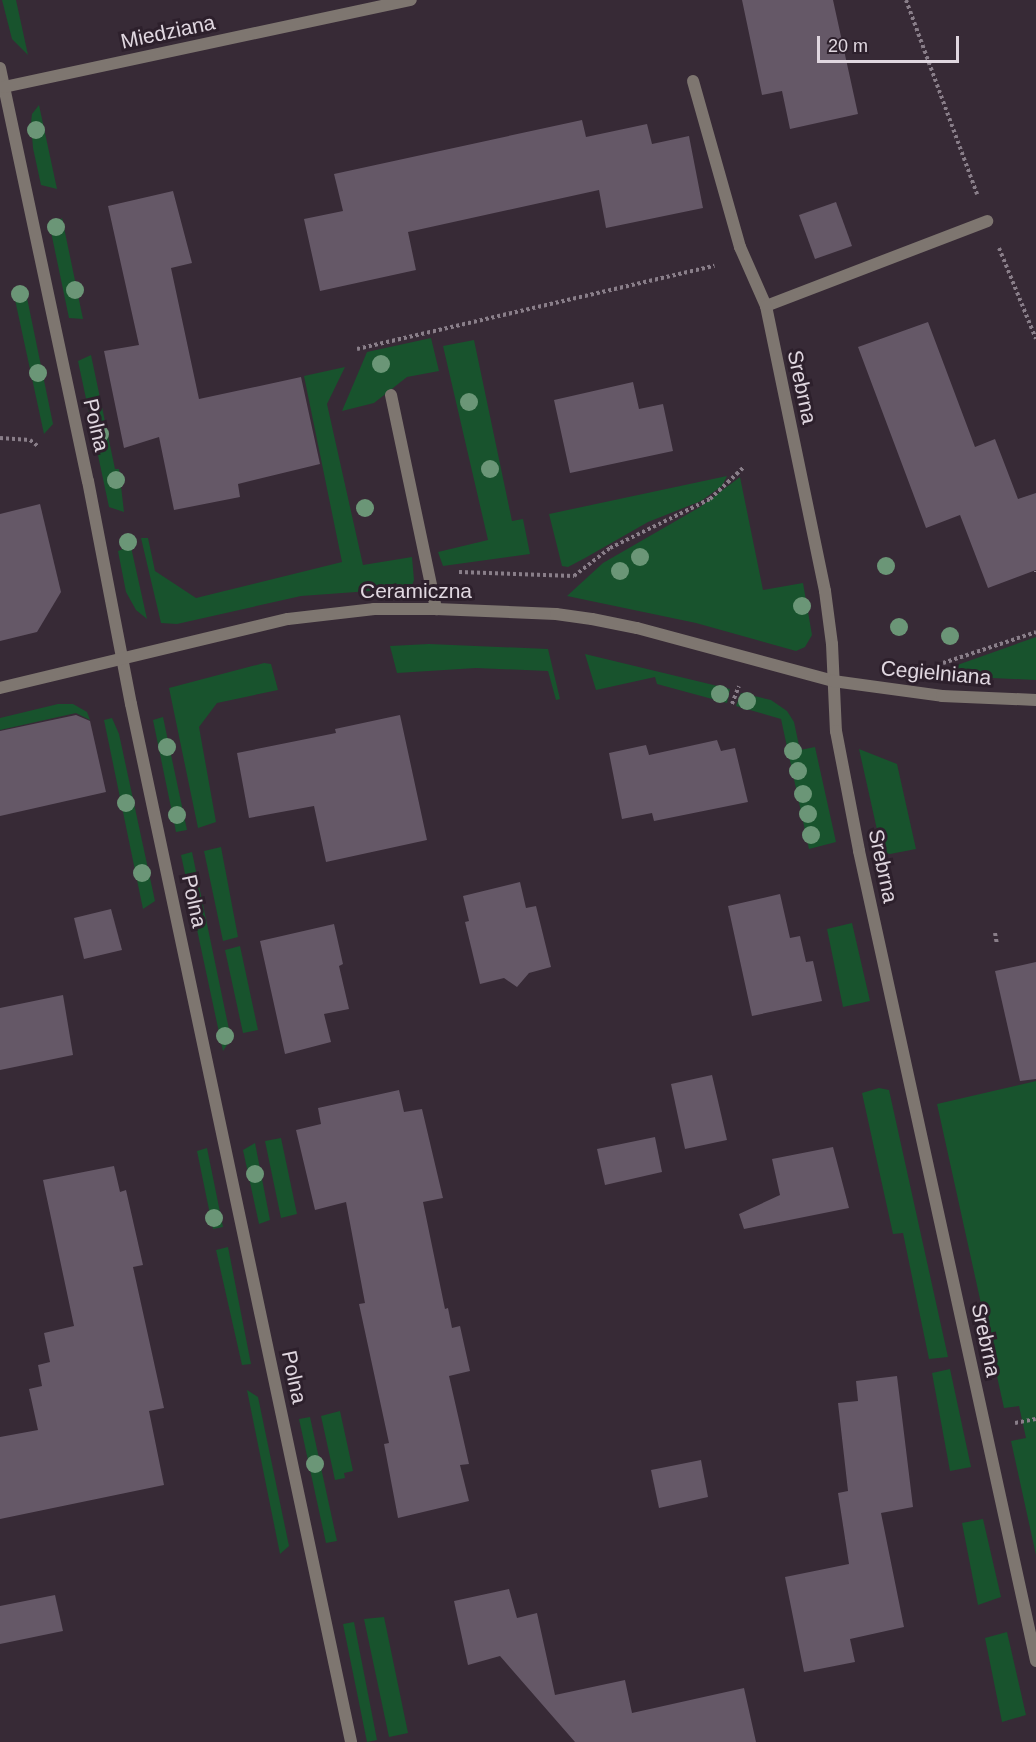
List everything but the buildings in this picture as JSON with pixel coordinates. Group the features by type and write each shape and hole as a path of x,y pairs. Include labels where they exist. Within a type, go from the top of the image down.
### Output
{"street":[{"name":"Miedziana","path":"4,87 411,0"},
{"name":"Polna","path":"0,68 351,1742"},
{"name":"Srebrna","path":"693,81 740,248 766,306 825,591 832,644 836,731 867,890 1036,1661"},
{"path":"766,306 987,220"},
{"path":"391,395 436,609"},
{"name":"Ceramiczna","path":"0,688 288,619 374,609 556,614 592,619 637,628 833,681"},
{"name":"Cegielniana","path":"833,681 942,696 1036,700"}],"path":[{"path":"907,0 987,220 1036,339"},
{"path":"357,349 705,268"},
{"path":"0,438 30,440 39,447"},
{"path":"429,574 446,571 574,576 610,548 710,499 744,466"},
{"path":"936,665 1036,632"},
{"path":"732,704 739,685"},
{"path":"995,933 997,944"},
{"path":"1022,1422 1036,1419"}],"green space":[{"path":"2,0 16,0 28,55 12,39"},
{"path":"39,105 57,189 41,185 33,148 32,114"},
{"path":"62,218 83,319 69,318 50,227"},
{"path":"26,293 53,424 44,434 14,295"},
{"path":"431,338 439,371 407,377 374,403 342,411 367,352"},
{"path":"474,340 512,521 523,519 530,554 443,566 438,552 488,540 443,346"},
{"path":"91,355 115,469 119,469 124,512 109,507 78,361"},
{"path":"345,367 327,404 363,565 412,557 414,580 411,588 301,596 177,624 161,623 141,538 148,538 155,571 196,598 342,562 304,376"},
{"path":"727,476 722,486 701,501 648,522 568,567 562,566 549,514"},
{"path":"740,477 763,590 803,583 812,635 805,647 796,651 696,623 567,596 603,563 700,507"},
{"path":"121,537 129,538 147,619 136,610 126,592 118,551 123,549"},
{"path":"1036,637 1036,680 929,675"},
{"path":"429,644 548,649 560,699 556,700 548,671 476,668 397,673 390,646"},
{"path":"585,654 730,689 727,703 657,684 655,677 596,690"},
{"path":"264,663 271,664 278,690 217,703 199,727 216,822 198,828 169,688"},
{"path":"741,693 771,700 787,711 794,722 800,750 815,747 836,842 809,849 781,719 736,706"},
{"path":"58,704 73,704 87,712 90,720 76,713 0,730 0,718"},
{"path":"163,717 187,830 176,832 153,720"},
{"path":"112,718 119,734 155,901 143,909 104,720"},
{"path":"859,749 897,764 916,849 890,854 882,852"},
{"path":"221,847 238,937 223,941 204,851"},
{"path":"192,852 231,1039 223,1051 181,855"},
{"path":"852,923 870,1001 843,1007 827,929"},
{"path":"240,946 258,1030 243,1033 225,950"},
{"path":"1036,1081 1036,1555 1011,1441 1026,1438 1019,1406 1004,1408 937,1104"},
{"path":"879,1088 889,1090 948,1357 929,1359 903,1233 893,1234 862,1093"},
{"path":"281,1138 297,1214 281,1218 265,1141"},
{"path":"255,1143 270,1220 259,1224 243,1150"},
{"path":"207,1148 223,1227 213,1229 197,1151"},
{"path":"228,1247 251,1364 242,1365 216,1250"},
{"path":"950,1369 971,1467 950,1471 932,1373"},
{"path":"247,1390 258,1397 289,1546 280,1554"},
{"path":"340,1411 353,1471 344,1473 345,1478 335,1480 321,1416"},
{"path":"310,1417 337,1541 326,1543 299,1419"},
{"path":"983,1519 1001,1597 978,1605 962,1523"},
{"path":"384,1617 408,1733 389,1737 364,1619"},
{"path":"354,1622 377,1740 367,1742 343,1624"},
{"path":"1007,1632 1026,1715 1002,1722 985,1638"}]}
